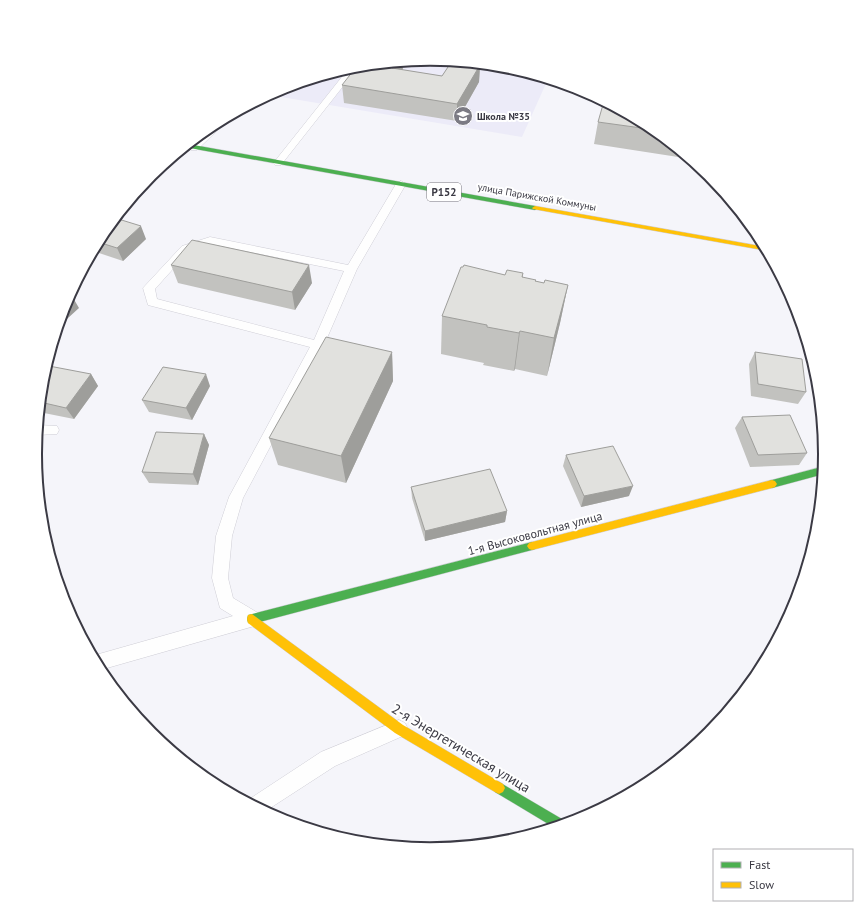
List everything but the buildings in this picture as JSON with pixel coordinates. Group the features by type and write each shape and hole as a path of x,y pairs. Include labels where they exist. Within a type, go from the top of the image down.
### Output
{"street":[{"name":"улица Парижской Коммуны","path":"192,147 759,248"},
{"name":"1-я Высоковольтная улица","path":"252,619 818,471"},
{"name":"2-я Энергетическая улица","path":"252,619 399,729 556,822"}],"lane":[{"path":"278,163 348,75"},
{"path":"252,619 226,603 220,578 224,536 236,497 318,345 351,269 400,184"},
{"path":"318,345 152,302 149,288 186,248 210,240 351,269"},
{"path":"43,430 52,430"},
{"path":"102,662 252,619"},
{"path":"260,803 328,759 399,729"}],"shaded area":[{"name":"Школа №35","path":"430,66 481,69 506,73 546,84 522,137 280,97 330,79 380,69"}],"traffic: fast":[{"path":"193,147 535,208"},
{"path":"772,484 818,472"},
{"path":"252,619 532,546"},
{"path":"499,788 556,822"}],"traffic: slow":[{"path":"535,208 759,248"},
{"path":"532,546 772,484"},
{"path":"252,619 399,729 499,788"}],"place":[{"name":"Школа №35","path":"463,116"}]}
